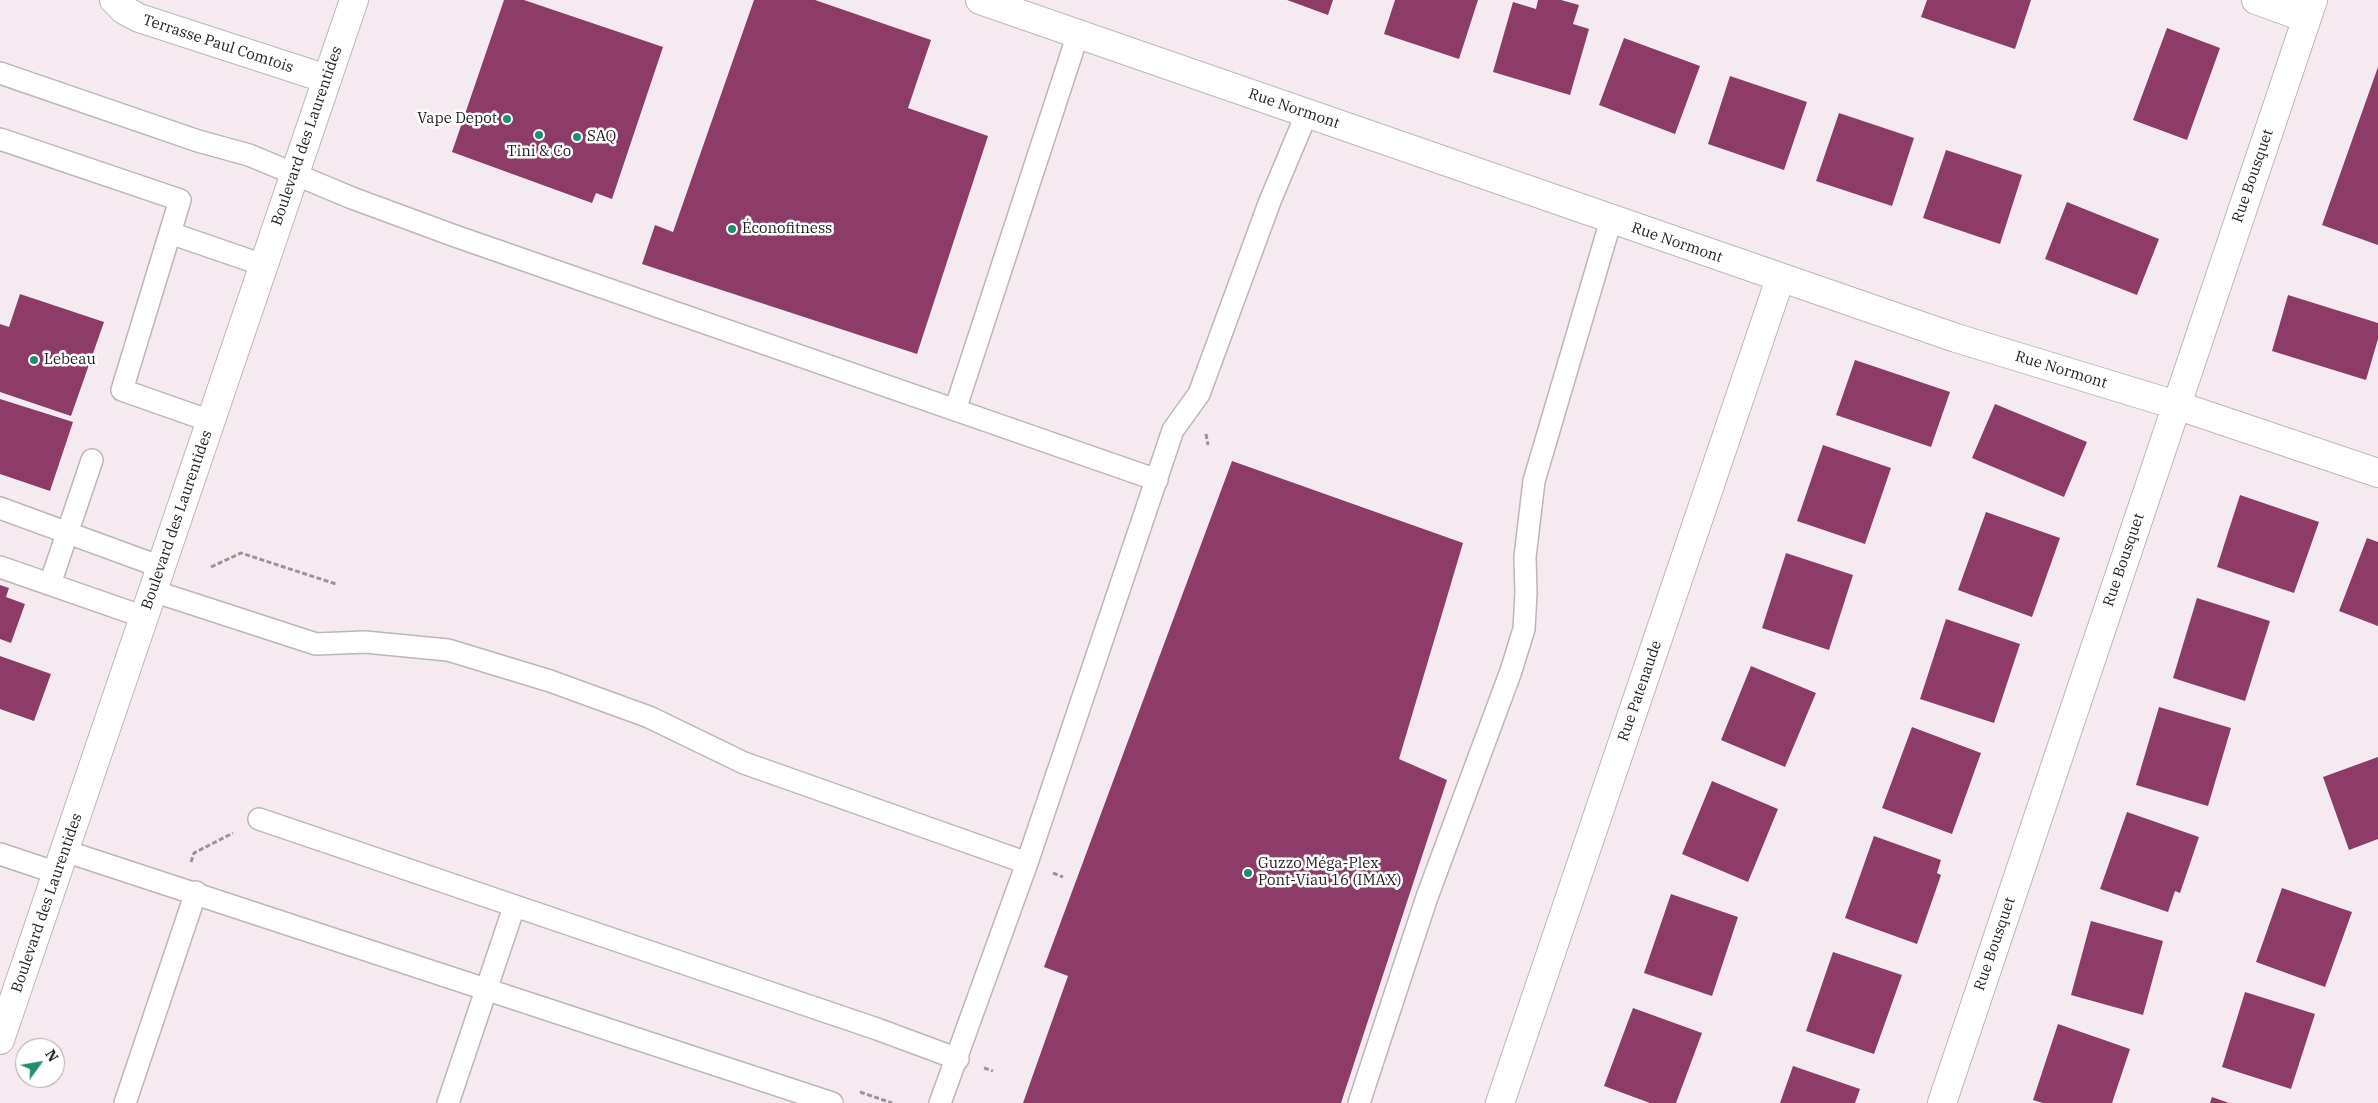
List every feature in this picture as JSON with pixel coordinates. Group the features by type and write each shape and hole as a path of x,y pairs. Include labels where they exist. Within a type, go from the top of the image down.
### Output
{"street":[{"name":"Terrasse Paul Comtois","path":"114,0 124,10 139,18 327,79"},
{"name":"Boulevard des Laurentides","path":"0,1040 262,265 354,0"},
{"name":"Rue Normont","path":"980,0 1780,279 1956,338 2176,405 2378,473"},
{"name":"Rue Bousquet","path":"1942,1103 2310,9 2256,0"},
{"name":"Rue Patenaude","path":"1500,1103 1780,279"}],"lane":[{"path":"955,410 1078,34"},
{"path":"0,72 198,141 249,155 352,198 455,236 1157,480"},
{"path":"940,1103 958,1059 1027,863 1173,430 1199,394 1270,201 1307,113"},
{"path":"0,139 180,200 122,390 210,421"},
{"path":"1359,1103 1427,896 1511,671 1524,629 1526,593 1525,556 1534,481 1611,220"},
{"path":"170,233 262,265"},
{"path":"50,584 92,460"},
{"path":"0,508 67,532 157,579 316,644 366,642 448,650 550,681 649,717 744,763 1027,863"},
{"path":"0,567 144,617"},
{"path":"259,819 877,1029 958,1059"},
{"path":"0,854 61,862 196,892 832,1103"},
{"path":"124,1103 196,892"},
{"path":"448,1103 514,907"}],"path":[{"path":"211,567 241,553 336,584"},
{"path":"190,864 194,853 259,819"}],"building":[{"path":"504,0 524,0 663,47 612,199 596,193 592,203 452,152"},
{"path":"754,0 815,0 931,40 908,108 988,136 917,354 642,264 655,225 673,232"},
{"path":"1287,0 1333,0 1328,15"},
{"path":"1395,0 1478,0 1459,59 1384,34"},
{"path":"1538,0 1561,0 1579,5 1573,24 1589,29 1570,95 1493,72 1513,2 1536,9"},
{"path":"1927,0 2031,0 2015,49 1921,17"},
{"path":"2167,28 2220,48 2187,140 2133,120"},
{"path":"1624,38 1700,66 1675,134 1599,105"},
{"path":"2378,67 2378,245 2322,225"},
{"path":"1730,76 1807,102 1784,170 1708,144"},
{"path":"1839,113 1914,138 1892,206 1816,181"},
{"path":"1946,150 2022,175 2000,244 1923,218"},
{"path":"2067,202 2159,239 2137,295 2045,259"},
{"path":"20,294 104,322 71,416 0,392 0,324 9,327"},
{"path":"2288,295 2378,323 2378,339 2366,380 2272,351"},
{"path":"1855,360 1950,392 1931,447 1836,415"},
{"path":"0,399 73,422 50,491 0,474"},
{"path":"1995,404 2087,442 2064,497 1972,458"},
{"path":"1823,445 1891,468 1865,544 1797,521"},
{"name":"Guzzo Méga-Plex Pont-Viau 16 (IMAX)","path":"1232,461 1463,543 1399,759 1447,780 1341,1103 1023,1103 1068,976 1044,967"},
{"path":"2240,495 2319,522 2294,593 2217,567"},
{"path":"1986,512 2060,538 2032,617 1958,590"},
{"path":"2367,538 2378,542 2378,626 2339,611"},
{"path":"1786,553 1853,575 1829,650 1762,628"},
{"path":"0,585 9,588 6,597 25,604 11,643 0,639"},
{"path":"2197,598 2270,621 2245,701 2173,678"},
{"path":"1946,619 2020,644 1994,723 1920,699"},
{"path":"0,656 51,674 34,721 0,709"},
{"path":"1751,666 1816,693 1785,767 1721,740"},
{"path":"2159,707 2231,728 2208,806 2136,785"},
{"path":"1912,727 1981,753 1952,834 1882,808"},
{"path":"2378,757 2378,839 2349,850 2323,777"},
{"path":"1712,781 1778,809 1748,882 1682,854"},
{"path":"2127,812 2199,837 2180,893 2175,891 2168,912 2100,889"},
{"path":"1874,836 1941,860 1937,873 1941,875 1917,944 1845,918"},
{"path":"2282,888 2352,912 2325,987 2256,962"},
{"path":"1671,894 1738,917 1712,996 1644,973"},
{"path":"2091,921 2163,941 2143,1015 2071,995"},
{"path":"1833,952 1902,975 1874,1054 1806,1031"},
{"path":"2245,992 2315,1014 2291,1089 2222,1067"},
{"path":"1633,1008 1702,1033 1676,1103 1650,1103 1604,1086"},
{"path":"2058,1024 2130,1049 2112,1103 2043,1103 2033,1100"},
{"path":"1793,1066 1860,1089 1855,1103 1780,1103"},
{"path":"2212,1097 2229,1103 2210,1103"}],"place":[{"name":"Vape Depot","path":"507,119"},
{"name":"Tini & Co","path":"539,135"},
{"name":"SAQ","path":"577,137"},
{"name":"Éconofitness","path":"732,229"},
{"name":"Lebeau","path":"34,360"},
{"name":"Guzzo Méga-Plex Pont-Viau 16 (IMAX)","path":"1248,873"}]}
